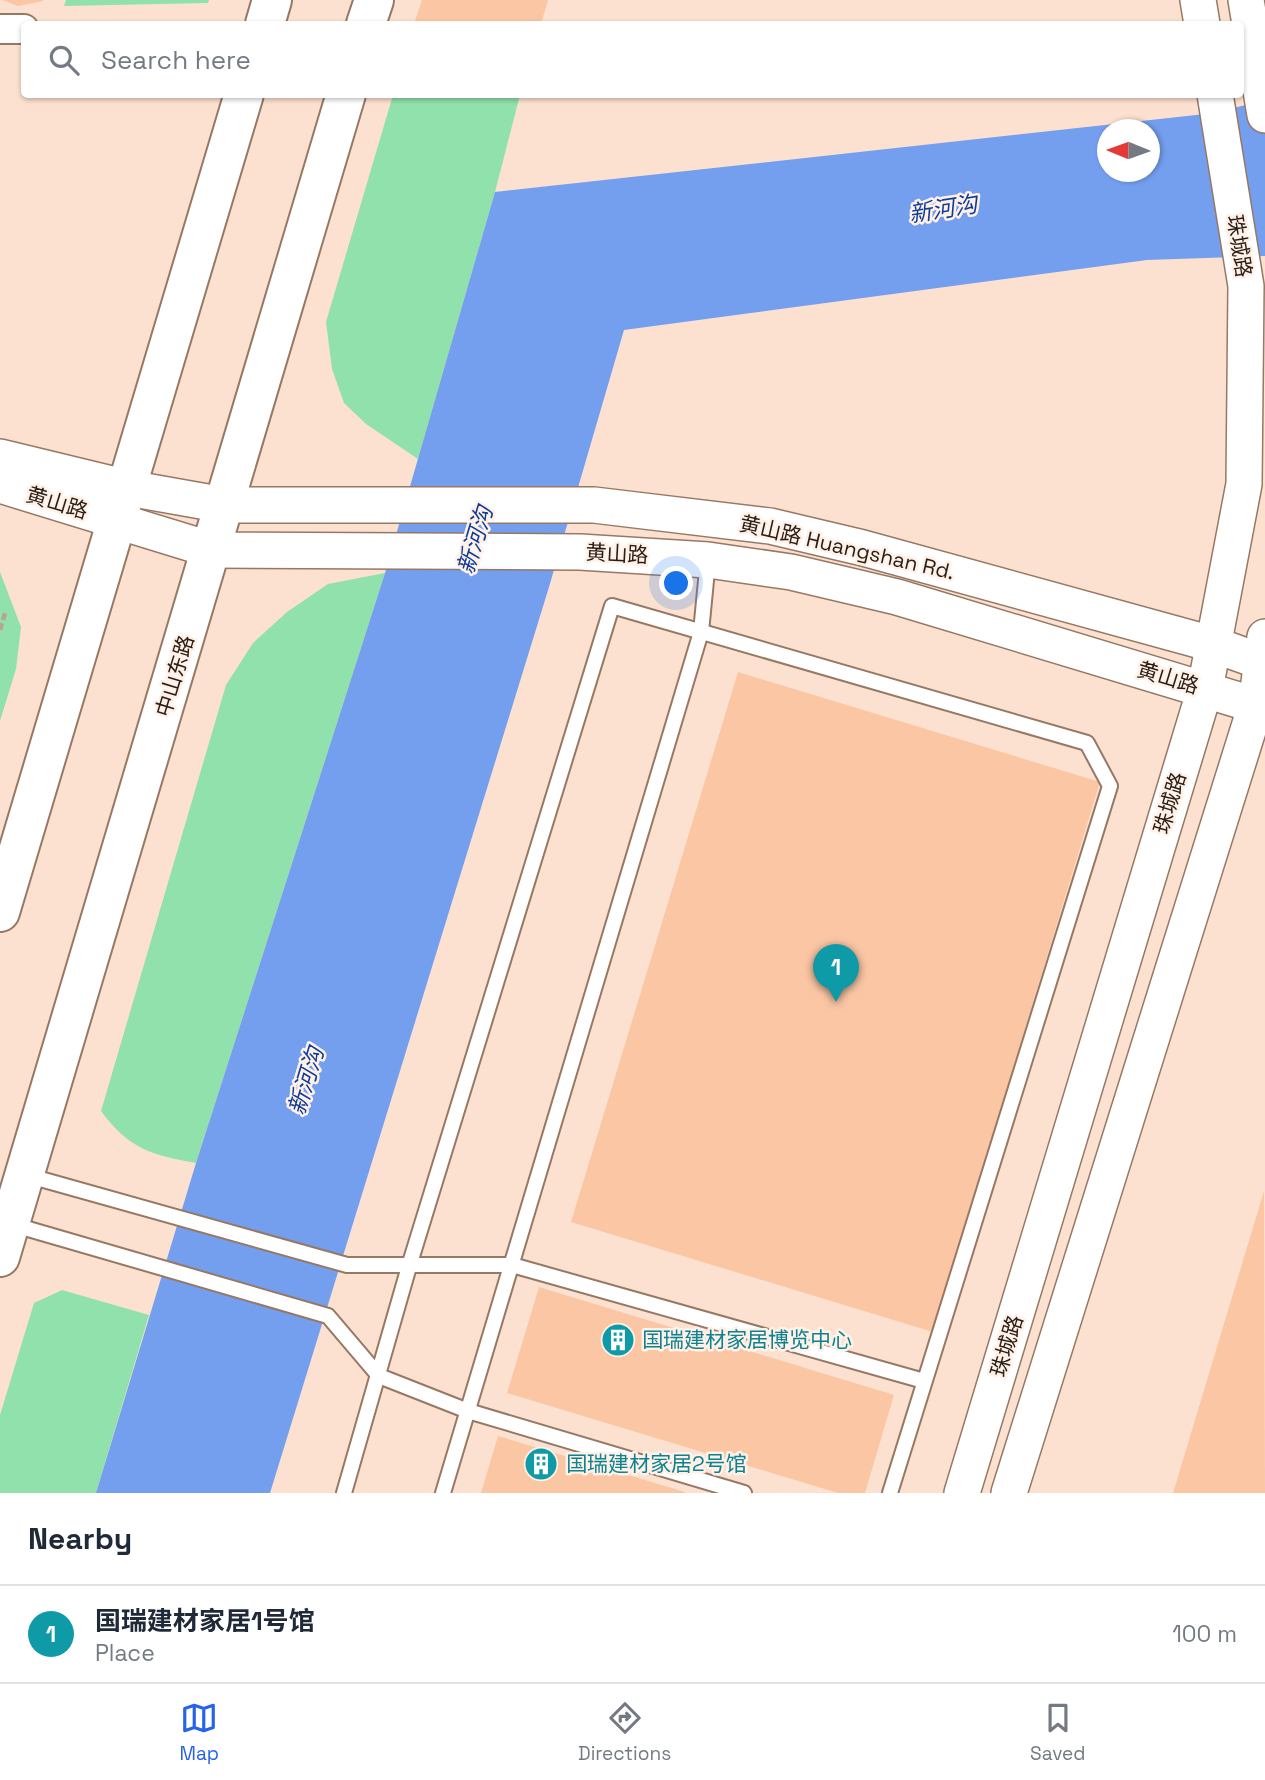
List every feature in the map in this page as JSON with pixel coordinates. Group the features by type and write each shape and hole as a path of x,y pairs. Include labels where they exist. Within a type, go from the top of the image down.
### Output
{"main road":[{"path":"266,21 272,0"},
{"path":"367,21 374,0"},
{"path":"0,912 243,98"},
{"name":"中山东路","path":"5,1240 345,98"}],"street":[{"path":"1198,0 1202,21"},
{"path":"1246,0 1265,115"},
{"path":"0,29 21,29"},
{"name":"珠城路","path":"962,1493 1205,689 1244,484 1246,286 1215,98"},
{"name":"黄山路","path":"0,457 122,505 212,550 580,552 708,559 791,572 897,597 1260,707"},
{"name":"黄山路","path":"0,485 122,505 378,503"},
{"name":"黄山路 Huangshan Rd.","path":"378,503 594,505 770,526 863,548 1212,643 1264,654"},
{"path":"1009,1493 1260,707 1264,654"}],"lane":[{"path":"443,1493 701,632 708,559"},
{"path":"344,1493 410,1263 612,606 1087,743 1110,786 890,1493"},
{"path":"25,1174 347,1265 512,1265 924,1381"},
{"path":"5,1240 168,1267 328,1316 379,1376 468,1411 744,1493"}],"path":[{"path":"0,614 6,610 0,630"}],"green space":[{"path":"66,0 209,0 208,3 64,6"},
{"path":"392,98 519,98 418,459 366,424 344,403 332,369 326,322"},
{"path":"0,572 21,627 16,669 0,721"},
{"path":"385,573 196,1163 154,1153 131,1142 101,1111 226,685 253,643 287,612 328,584"},
{"path":"62,1290 149,1315 96,1493 0,1493 0,1415 34,1303"}],"water":[{"name":"新河沟","path":"1265,100 1265,256 1147,260 624,330 549,587 270,1493 96,1493 196,1163 385,573 495,192 1097,126 1097,182 1160,182 1159,119 1214,113"}],"building":[{"path":"2,0 43,0 43,1 18,6"},
{"path":"422,0 548,0 542,21 415,21"},
{"path":"738,672 1100,782 933,1332 571,1222"},
{"path":"1264,1191 1265,1493 1173,1493"},
{"name":"国瑞建材家居博览中心","path":"539,1287 894,1395 865,1493 838,1493 507,1393"},
{"name":"国瑞建材家居2号馆","path":"498,1436 685,1492 685,1493 481,1493"}],"place":[{"name":"国瑞建材家居1号馆","path":"836,1002"},
{"name":"国瑞建材家居博览中心","path":"618,1340"},
{"name":"国瑞建材家居2号馆","path":"541,1464"}]}
